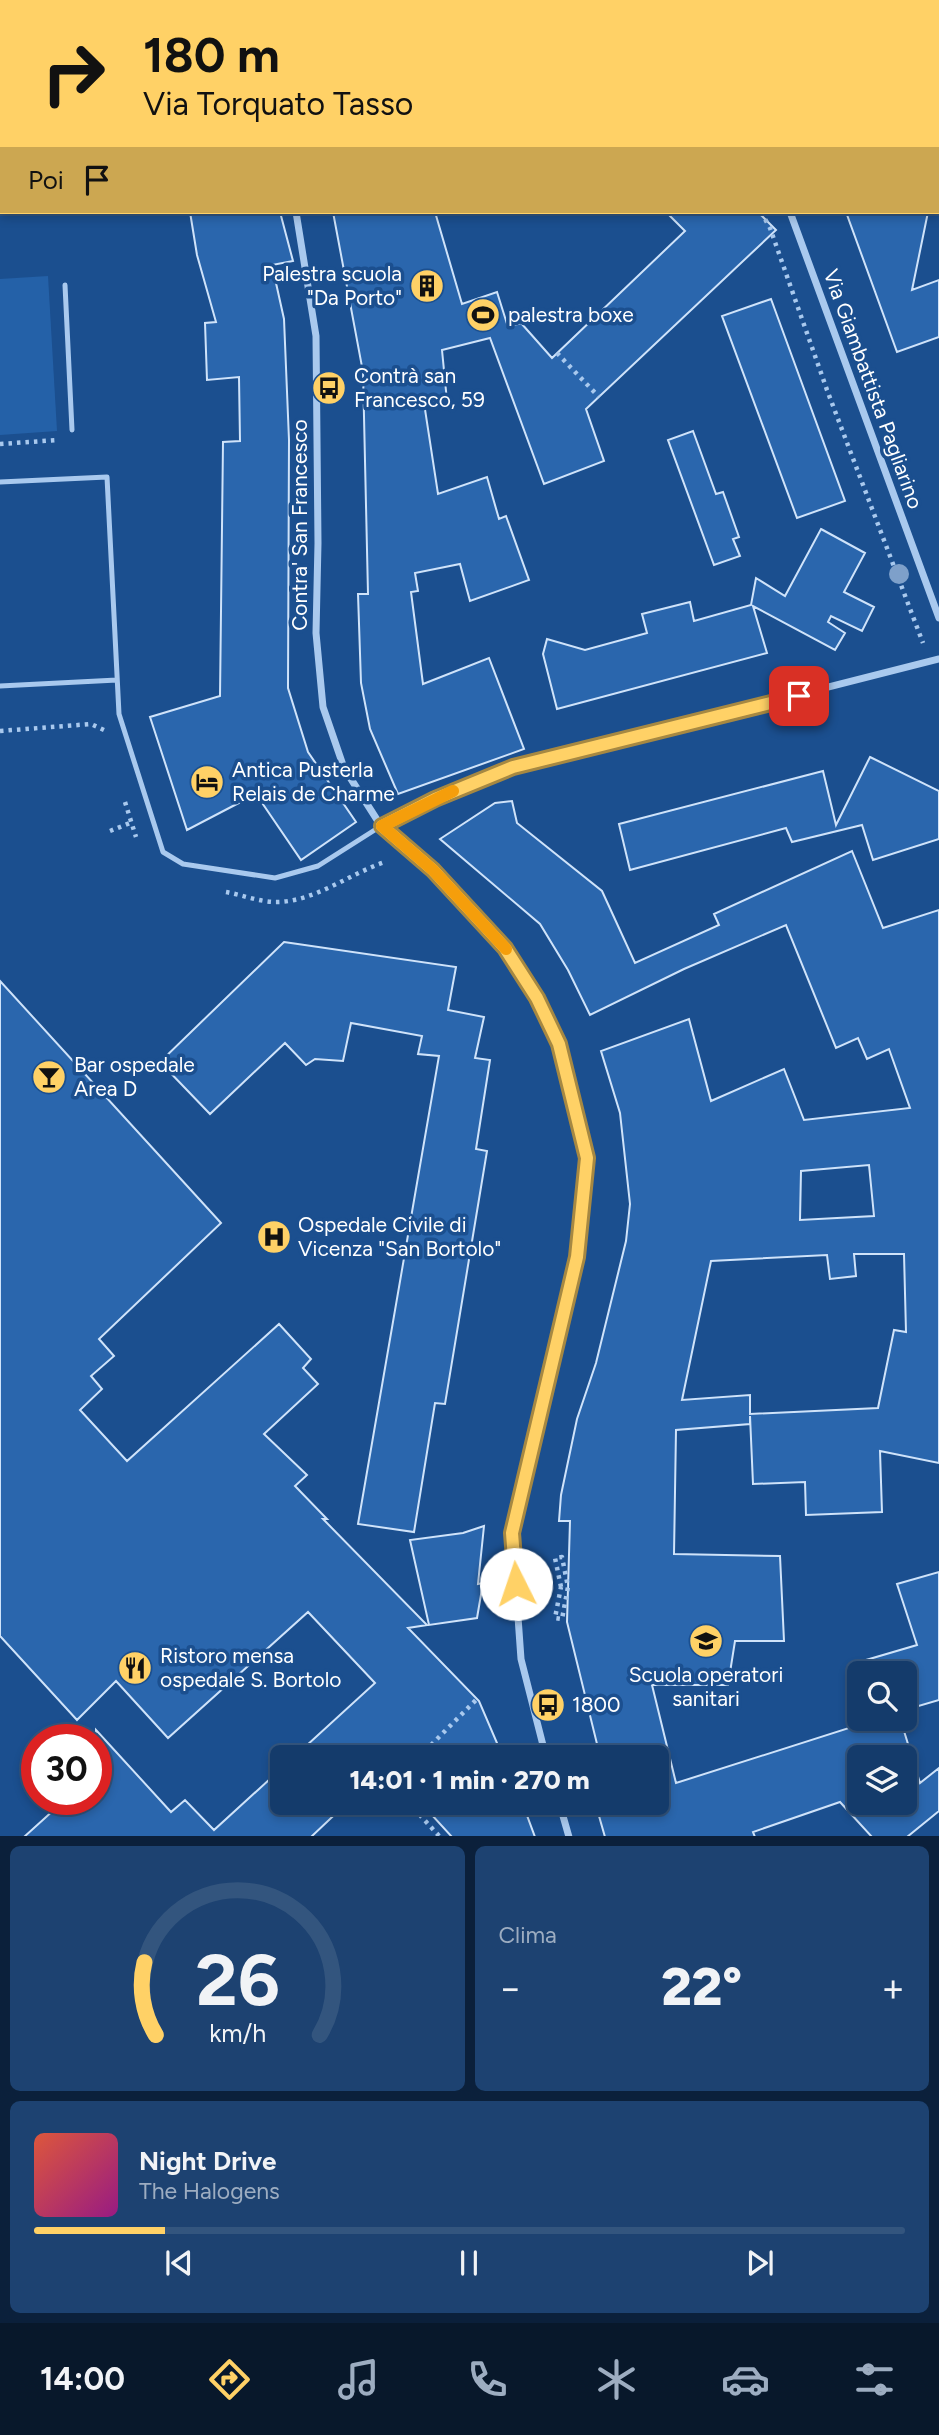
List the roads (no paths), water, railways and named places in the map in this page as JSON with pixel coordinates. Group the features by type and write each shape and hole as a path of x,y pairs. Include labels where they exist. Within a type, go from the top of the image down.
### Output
{"street":[{"name":"Contra' San Francesco","path":"296,214 316,336 316,633 323,707 344,768 382,826 433,870 505,948 537,998 559,1044 587,1158 577,1257 512,1533 521,1659 543,1745"},
{"name":"Via Giambattista Pagliarino","path":"791,214 939,618"},
{"path":"382,826 435,799 513,767 939,659"},
{"path":"563,1815 569,1836"}],"lane":[{"path":"65,285 72,430"},
{"path":"0,482 107,477 119,714 153,828 163,852 183,864 275,878 317,866 382,826"},
{"path":"0,686 117,680"}],"place":[{"name":"Palestra scuola \"Da Porto\"","path":"427,286"},
{"name":"palestra boxe","path":"483,315"},
{"name":"Contrà san Francesco, 59","path":"329,388"},
{"name":"Antica Pusterla Relais de Charme","path":"207,782"},
{"name":"Bar ospedale Area D","path":"49,1077"},
{"name":"Ospedale Civile di Vicenza \"San Bortolo\"","path":"274,1237"},
{"name":"Scuola operatori sanitari","path":"706,1641"},
{"name":"Ristoro mensa ospedale S. Bortolo","path":"135,1668"},
{"name":"1800","path":"548,1705"}]}
